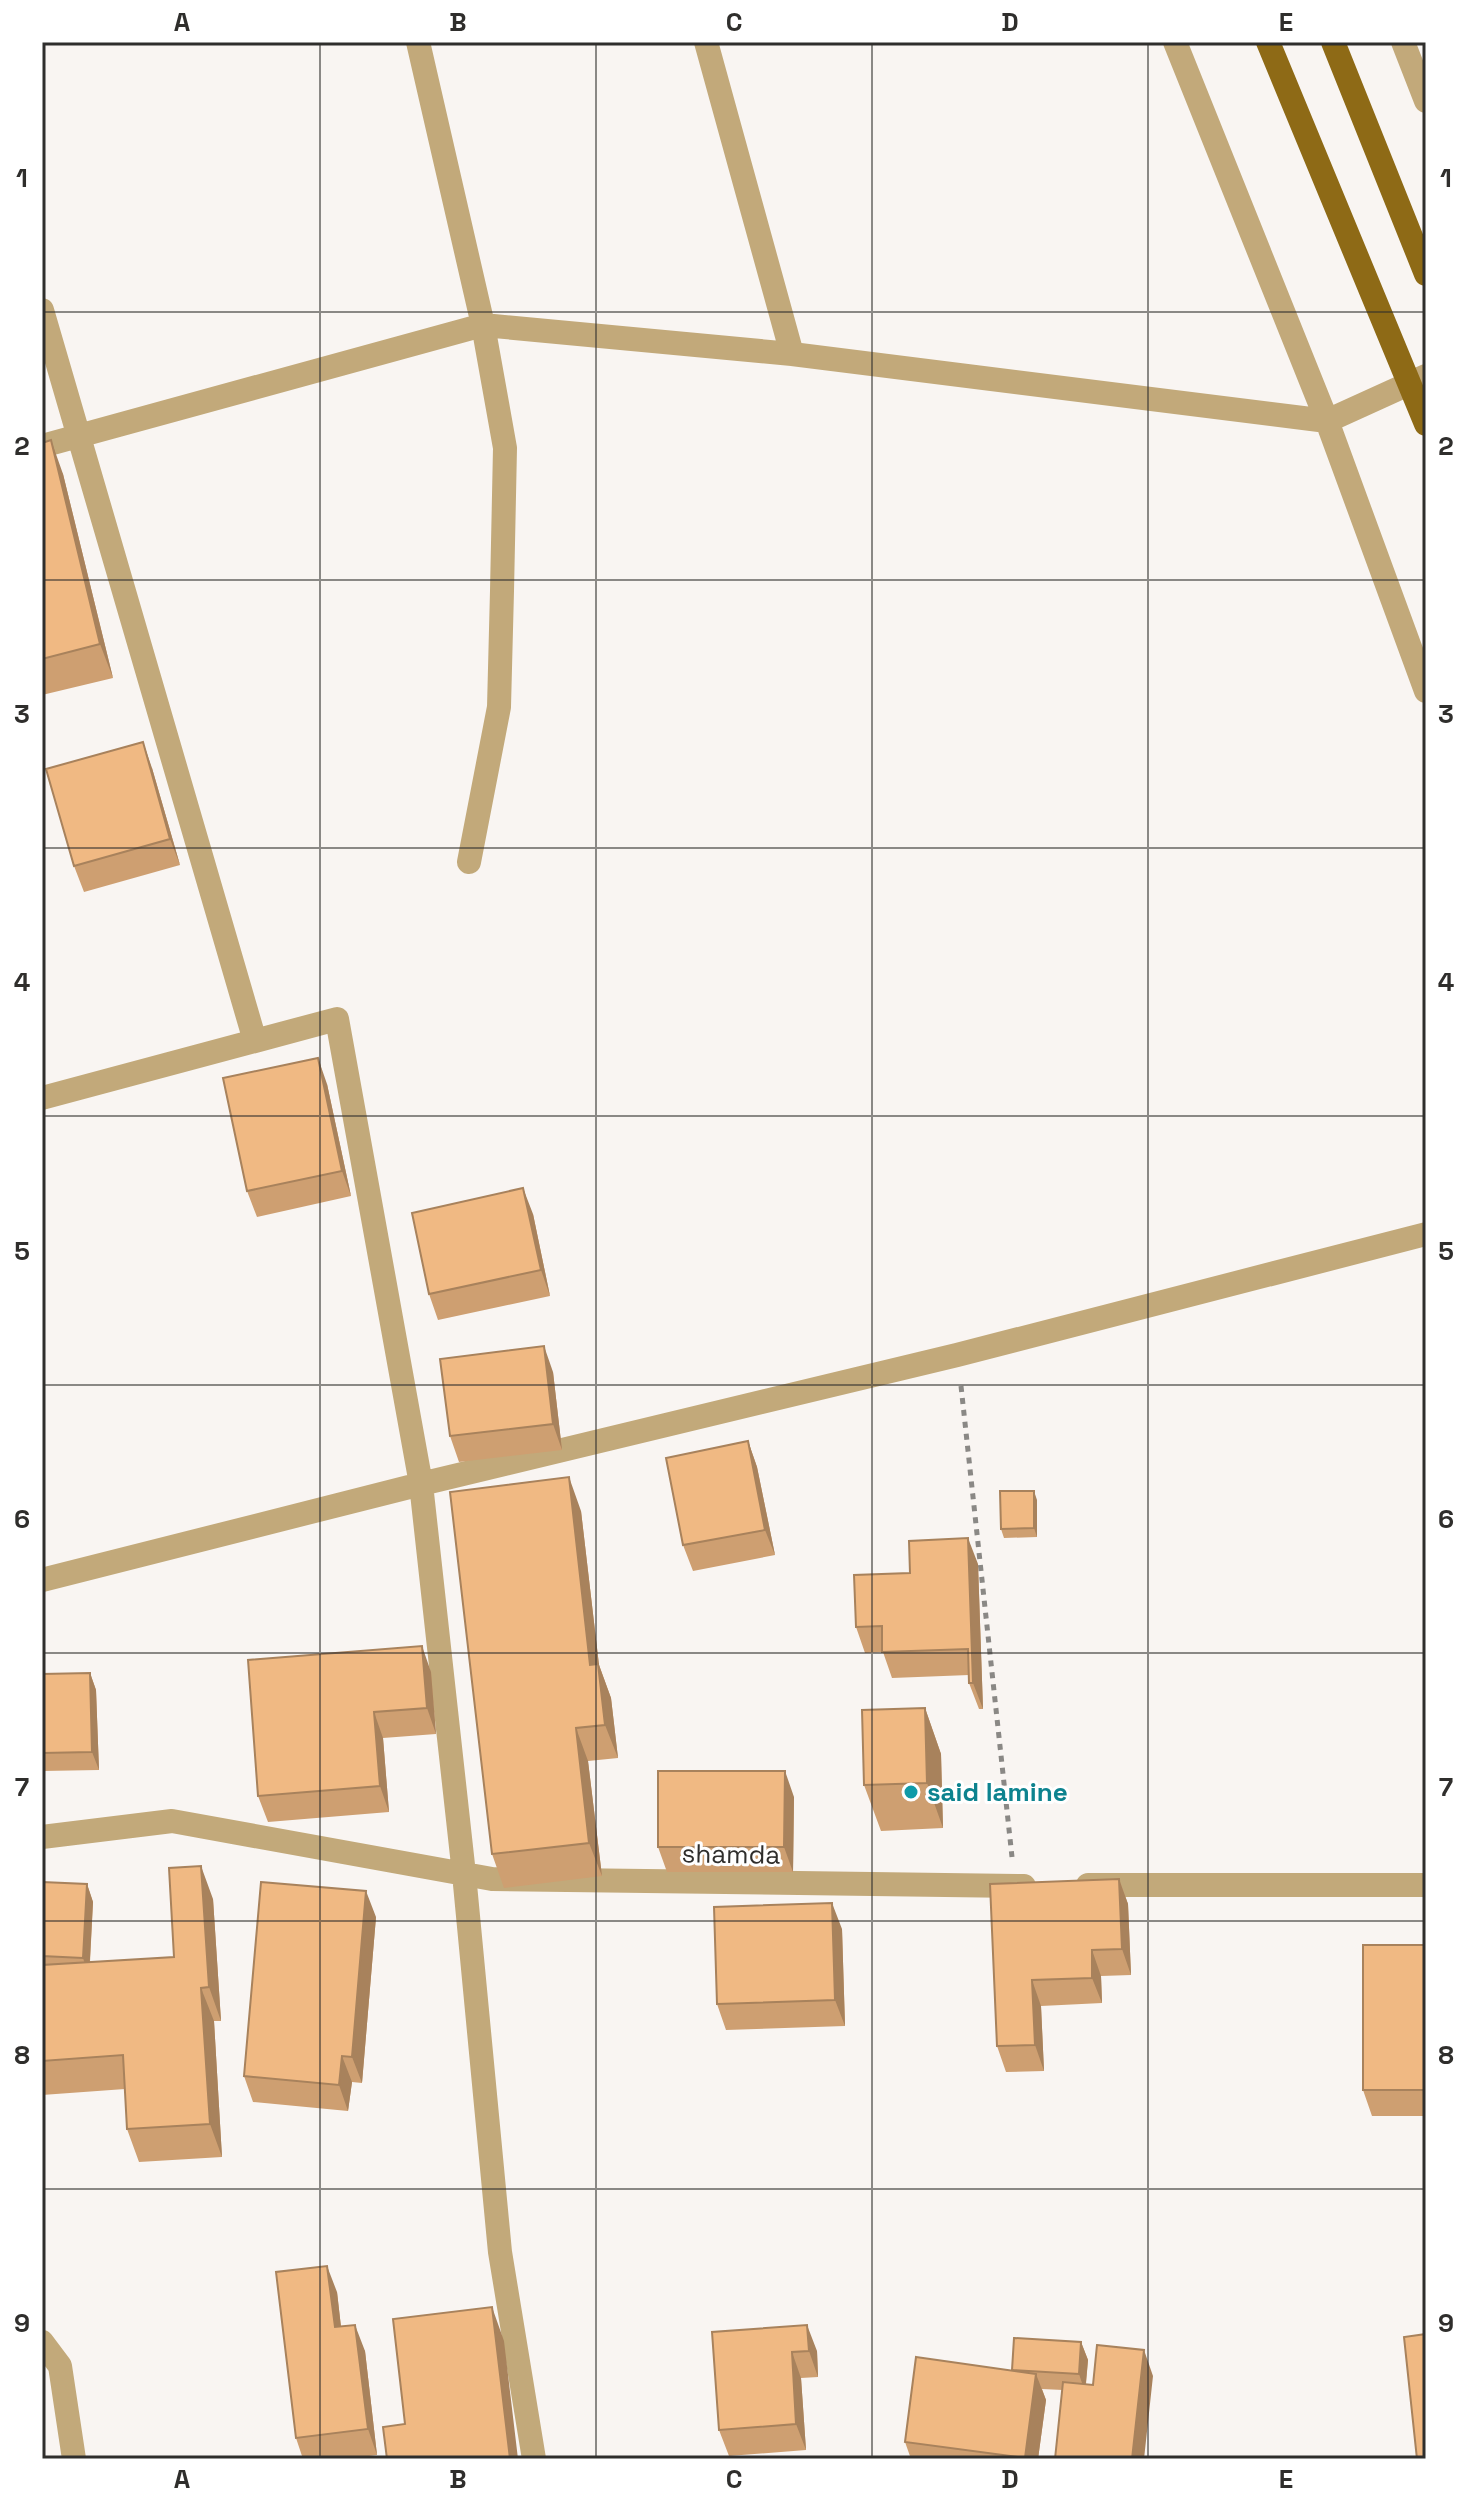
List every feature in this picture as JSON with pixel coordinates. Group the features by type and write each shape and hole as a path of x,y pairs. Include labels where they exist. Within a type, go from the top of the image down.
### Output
{"main road":[{"path":"1268,42 1417,379 1426,424"},
{"path":"1333,42 1426,274"}],"street":[{"path":"418,42 483,325 505,448 499,707 469,862"},
{"path":"706,42 792,354"},
{"path":"1175,42 1327,421 1426,691"},
{"path":"1403,42 1426,101"},
{"path":"42,310 255,1041"},
{"path":"42,446 483,325 792,354 1327,421 1417,379"},
{"path":"42,1098 337,1019 421,1484 464,1874 500,2252 534,2459"},
{"path":"42,1580 421,1484 957,1355 1426,1234"},
{"name":"shamda","path":"42,1837 172,1821 492,1879 1015,1886 1426,1885"},
{"path":"42,2342 60,2366 74,2459"}],"path":[{"path":"957,1355 1015,1886"}],"building":[{"path":"51,440 100,644 42,659 42,443"},
{"path":"143,742 170,839 74,866 46,769"},
{"path":"318,1058 342,1171 247,1191 223,1078"},
{"path":"523,1188 541,1270 429,1294 412,1213"},
{"path":"544,1346 553,1424 450,1436 440,1359"},
{"path":"748,1441 765,1530 683,1545 666,1458"},
{"path":"569,1477 590,1665 598,1664 605,1725 576,1728 589,1843 492,1854 450,1492"},
{"path":"1000,1491 1034,1491 1034,1528 1001,1529"},
{"path":"968,1538 973,1683 969,1683 968,1649 882,1652 882,1626 856,1627 854,1575 910,1573 909,1541"},
{"path":"422,1646 427,1708 374,1712 380,1786 258,1796 248,1660"},
{"path":"90,1673 92,1752 42,1753 42,1674"},
{"path":"925,1708 927,1783 864,1785 862,1710"},
{"path":"658,1771 785,1771 784,1847 658,1847"},
{"path":"201,1866 209,1987 201,1988 210,2124 127,2129 123,2055 42,2061 42,1965 174,1957 169,1868"},
{"path":"1119,1879 1122,1949 1092,1950 1092,1978 1032,1980 1035,2045 997,2046 990,1884"},
{"path":"42,1882 87,1884 83,1958 42,1956"},
{"path":"261,1882 366,1891 352,2057 342,2056 339,2085 244,2076"},
{"path":"832,1903 835,2000 717,2004 714,1907"},
{"path":"1363,1945 1426,1945 1426,2090 1363,2090"},
{"path":"327,2266 335,2327 355,2325 368,2429 296,2438 276,2272"},
{"path":"492,2307 510,2459 387,2459 383,2427 405,2424 393,2319"},
{"path":"807,2325 809,2351 792,2352 796,2424 719,2430 712,2332"},
{"path":"1426,2334 1426,2459 1417,2459 1404,2337"},
{"path":"1014,2338 1081,2342 1079,2374 1012,2370"},
{"path":"1097,2345 1144,2350 1132,2459 1055,2459 1063,2382 1093,2385"},
{"path":"916,2357 1036,2374 1025,2458 905,2442"}],"place":[{"name":"said lamine","path":"911,1792"}]}
